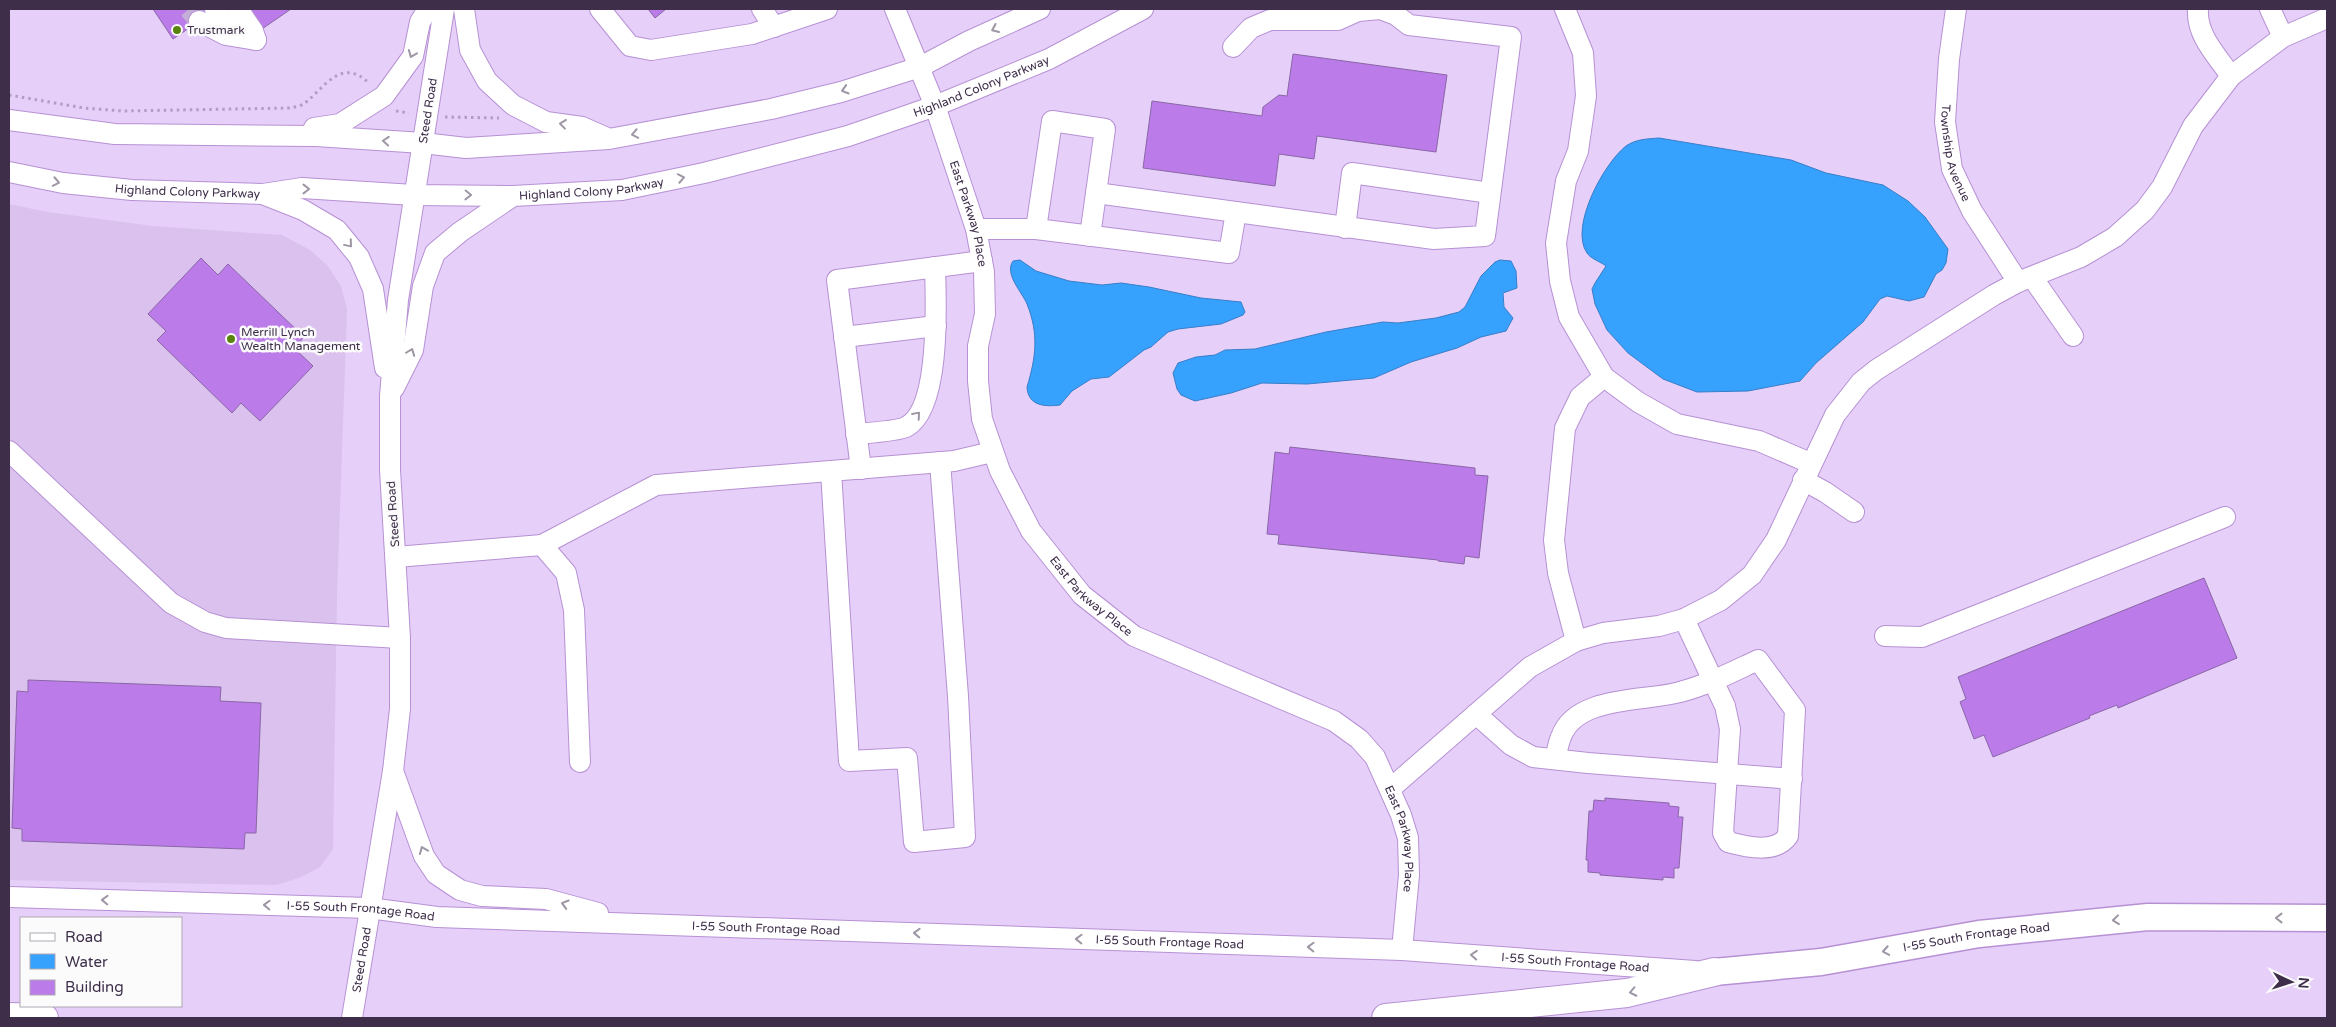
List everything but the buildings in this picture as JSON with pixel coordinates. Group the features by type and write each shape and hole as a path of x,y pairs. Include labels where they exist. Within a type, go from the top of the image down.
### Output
{"highway":[{"path":"1386,1018 1627,993 1714,972"},
{"path":"9,1017 44,1018"}],"main road":[{"name":"I-55 South Frontage Road","path":"1714,972 1821,962 1979,934 2148,917 2327,918"}],"street":[{"path":"212,14 256,40 253,31 238,9"},
{"path":"269,134 340,124 384,96 413,56 420,22 428,9"},
{"name":"Steed Road","path":"352,1018 393,771 400,709 400,638 390,470 390,396 398,300 444,9"},
{"path":"464,9 470,50 487,81 513,105 546,122 582,126 609,139"},
{"path":"600,9 630,46 651,50 752,34 827,9"},
{"path":"762,9 774,27"},
{"name":"East Parkway Place","path":"895,9 935,106 976,229 982,261 985,314 978,346 978,381 982,419 992,452 1012,496 1031,531 1082,596 1134,636 1334,721 1359,739 1375,757 1390,789 1408,838 1409,875 1402,950"},
{"path":"9,120 115,134 269,134 423,143 466,148 609,139 771,109 841,92 920,67 969,41 1040,9"},
{"name":"Highland Colony Parkway","path":"9,172 63,183 132,190 263,194 302,188 414,195 513,196 622,190 704,173 848,136 935,106 1049,59 1143,9"},
{"path":"1096,193 1434,239 1485,236 1511,37 1409,25 1396,15 1380,9 1358,11 1338,20 1270,20 1251,28 1233,47"},
{"path":"1565,9 1583,53 1586,96 1578,152 1566,181 1556,243 1560,281 1569,317 1604,377 1638,402 1677,424 1759,441 1806,472 1825,492 1854,512"},
{"name":"Township Avenue","path":"1956,9 1949,59 1945,122 1952,170 1972,211 2025,279 2073,336"},
{"path":"2198,9 2197,16 2203,38 2232,76"},
{"path":"2270,9 2283,37"},
{"path":"1390,789 1530,667 1576,641 1603,633 1660,626 1684,619 1720,600 1752,574 1776,540 1806,472 1835,415 1861,382 1932,334 2025,279 2081,257 2115,237 2145,210 2162,187 2193,126 2232,76 2283,37 2327,18"},
{"path":"1036,229 1052,121 1105,129 1090,236"},
{"path":"1344,228 1352,172 1490,193"},
{"path":"263,194 303,210 337,230 359,257 373,289 390,396"},
{"path":"390,396 413,350 423,286 436,253 460,232 513,196"},
{"path":"976,229 1036,229 1228,254 1236,212"},
{"path":"861,469 838,280 982,261"},
{"path":"856,434 906,427 922,409 932,367 936,326 935,267"},
{"path":"844,337 936,326"},
{"path":"1576,641 1558,573 1554,540 1562,456 1566,428 1580,397 1604,377"},
{"path":"9,451 171,604 188,614 226,628 400,638"},
{"path":"396,557 542,545 656,485 954,461 992,452"},
{"path":"831,471 849,761 907,758 914,842 965,837 957,686 940,462"},
{"path":"1885,636 1922,637 2225,517"},
{"path":"542,545 566,574 574,610 580,762"},
{"path":"1555,759 1561,736 1573,718 1607,703 1679,693 1714,682 1758,660 1795,710 1788,836 1782,845 1771,848 1728,842 1723,833 1730,729 1725,706 1714,682 1684,619"},
{"path":"1476,714 1511,745 1532,757 1792,779"},
{"path":"393,771 424,856 436,874 460,890 482,896 546,899 629,922"},
{"name":"I-55 South Frontage Road","path":"9,897 369,908 437,917 629,922 1402,950 1714,972"}],"path":[{"path":"9,95 84,108 123,111 290,108 303,105 328,80 342,74 353,72 370,83"},
{"path":"441,117 500,118 513,105"}],"shaded area":[{"path":"9,204 47,212 153,226 282,235 310,250 327,265 341,286 347,309 337,595 333,849 320,867 299,878 276,885 9,880"}],"water":[{"path":"1659,138 1791,160 1826,173 1883,185 1908,201 1925,217 1948,249 1946,263 1942,270 1936,274 1924,297 1909,301 1887,296 1880,299 1863,322 1816,363 1800,381 1748,391 1697,392 1663,379 1628,353 1607,330 1595,304 1592,289 1606,266 1593,259 1587,253 1583,242 1582,228 1586,212 1599,180 1617,154 1634,142"},
{"path":"1020,260 1036,271 1069,281 1102,285 1121,283 1201,298 1241,302 1245,312 1243,315 1221,324 1168,332 1151,347 1144,350 1109,377 1091,379 1072,391 1060,405 1038,404 1030,398 1027,387 1035,346 1031,315 1011,272 1013,261"},
{"path":"1500,260 1511,261 1516,271 1517,288 1503,293 1504,307 1513,318 1506,331 1481,337 1457,348 1411,362 1374,378 1307,384 1262,383 1231,393 1195,401 1181,395 1177,389 1173,373 1178,363 1196,357 1215,355 1225,350 1255,349 1326,332 1383,322 1398,323 1436,318 1459,312 1465,307 1481,276 1495,262"}],"tunnel":[{"path":"189,9 199,21"}],"place":[{"name":"Trustmark","path":"177,30"},
{"name":"Merrill Lynch Wealth Management","path":"231,339"}]}
